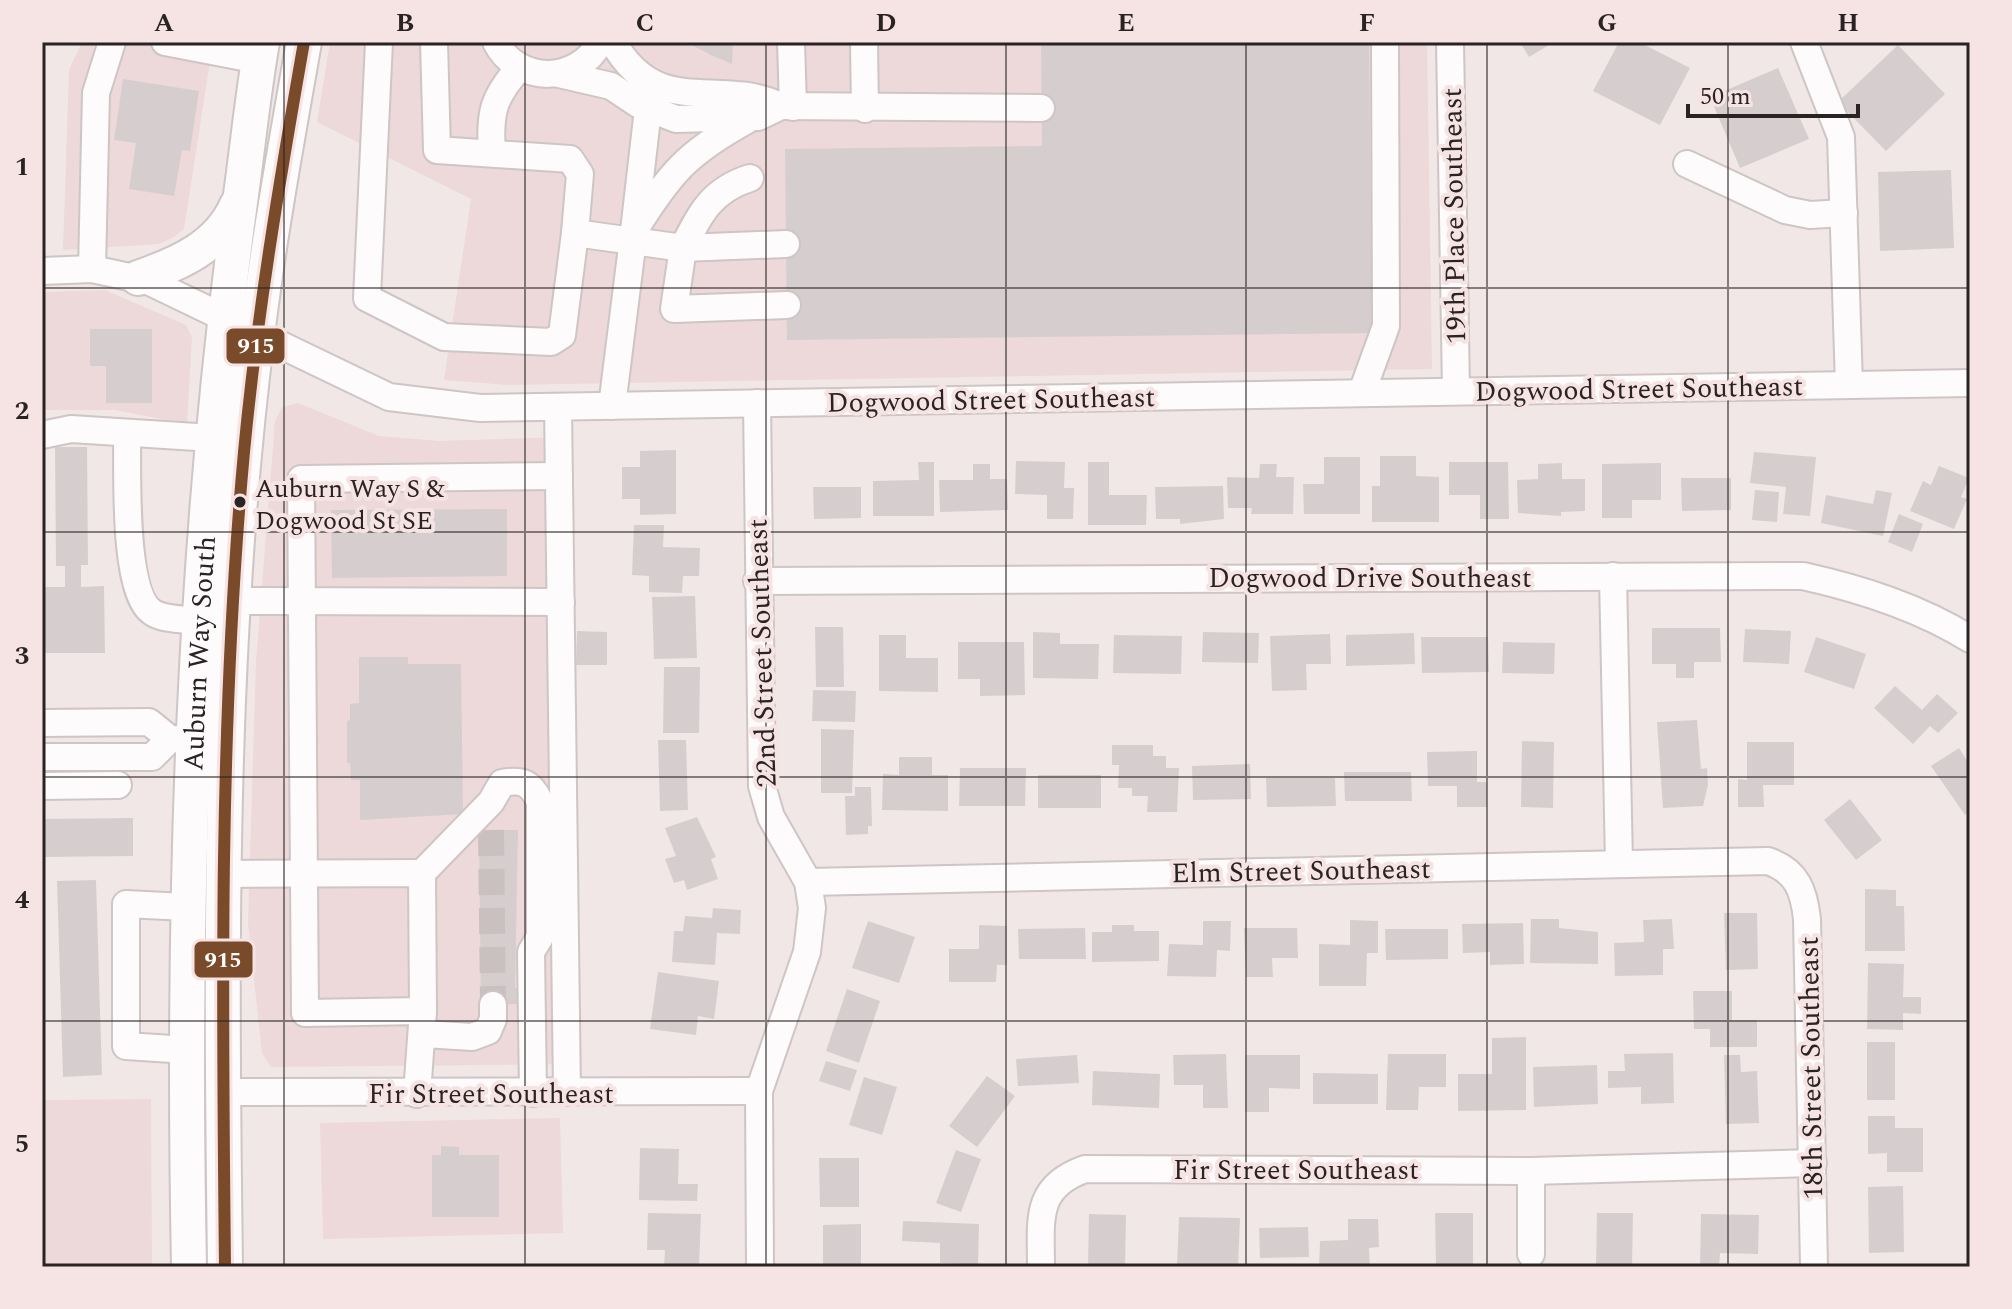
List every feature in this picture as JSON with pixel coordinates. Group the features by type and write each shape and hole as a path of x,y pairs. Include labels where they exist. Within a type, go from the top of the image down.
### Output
{"main road":[{"name":"Auburn Way South","path":"225,1267 224,874 197,740 234,601 257,334 304,42"},
{"name":"Auburn Way South","path":"189,1267 186,916 197,740 199,621 223,318 261,51"},
{"path":"138,278 180,263 197,252 231,217 241,193"},
{"path":"186,916 199,944 202,964 204,1073 208,1088 223,1092"}],"street":[{"path":"92,269 96,93 112,42"},
{"path":"165,42 261,51"},
{"path":"379,42 367,298 444,337 551,342 562,335 580,174 570,159 437,150 434,42"},
{"path":"496,42 510,61 520,67 545,75 559,74 611,86 648,109 676,119 753,117"},
{"path":"559,74 581,65 600,42"},
{"path":"613,42 632,67 654,85 674,93 760,96 787,107"},
{"path":"787,107 791,42"},
{"path":"864,42 865,109"},
{"path":"1362,392 1386,326 1385,42"},
{"name":"19th Place Southeast","path":"1450,42 1456,390"},
{"path":"1804,42 1841,137 1849,385"},
{"path":"492,153 490,127 498,92 520,67"},
{"path":"633,237 666,180 682,162 705,143 753,117 787,107 1041,108"},
{"path":"612,406 648,109"},
{"path":"1687,164 1785,210 1810,215 1844,213"},
{"path":"750,178 727,185 712,199 683,248 674,309 787,305"},
{"path":"575,233 633,237 683,248 786,244"},
{"name":"Dogwood Street Southeast","path":"42,271 92,269 138,278 185,296 223,318 389,397 480,408 1970,383"},
{"name":"22nd Street Southeast","path":"757,403 762,786 771,817 808,882 812,908 810,936 759,1091 760,1267"},
{"path":"558,407 567,1092"},
{"path":"42,435 71,429 212,438"},
{"path":"127,433 129,558 146,607 155,614 199,621"},
{"path":"493,1005 493,1019 488,1031 472,1037 424,1023 305,1013 301,479 559,476"},
{"path":"1613,576 1619,863"},
{"name":"Dogwood Drive Southeast","path":"757,581 1803,576 1892,602 1970,639"},
{"path":"234,601 561,602"},
{"path":"42,723 149,722 197,740"},
{"path":"42,757 152,757 197,740"},
{"path":"417,1094 424,1023 422,873 491,802 502,783 518,780 532,786 540,802 540,937 531,952 533,1093"},
{"path":"42,786 118,785"},
{"path":"491,802 491,830"},
{"name":"Elm Street Southeast","path":"808,882 1768,861 1790,873"},
{"path":"224,874 422,873"},
{"name":"18th Street Southeast","path":"1790,873 1805,898 1807,919 1814,1267"},
{"path":"186,916 126,904 126,1046 187,1050"},
{"name":"Fir Street Southeast","path":"223,1092 759,1091"},
{"name":"Fir Street Southeast","path":"1041,1267 1041,1218 1048,1196 1062,1177 1085,1169 1531,1171 1813,1163"},
{"path":"1531,1171 1531,1254"}],"shaded area":[{"path":"82,42 213,42 184,229 159,244 63,250 69,70"},
{"path":"330,42 1427,42 1432,369 507,385 444,380 471,199 317,122"},
{"path":"105,290 186,325 192,338 187,424 115,410 42,410 42,292"},
{"path":"298,403 379,436 439,441 568,437 573,1064 271,1067 262,1053 248,924 256,661 275,421 282,407"},
{"path":"151,1099 152,1267 42,1267 42,1100"},
{"path":"560,1118 563,1233 323,1239 320,1123"}],"building":[{"path":"686,42 733,42 732,64 711,55"},
{"path":"1041,42 1369,42 1372,333 787,340 785,149 1042,146"},
{"path":"1520,42 1554,42 1529,57"},
{"path":"1619,42 1639,42 1690,68 1660,125 1593,91"},
{"path":"1898,45 1945,94 1886,151 1838,102"},
{"path":"1778,68 1809,139 1740,168 1710,97"},
{"path":"123,79 199,91 190,151 182,150 174,196 129,189 136,143 114,140"},
{"path":"1951,170 1954,248 1880,251 1878,172"},
{"path":"90,329 152,329 152,403 106,403 106,366 90,366"},
{"path":"55,447 87,447 88,565 81,565 81,587 104,586 105,653 44,653 43,587 65,587 65,566 56,566"},
{"path":"676,450 676,514 640,515 640,499 622,499 622,467 640,467 640,451"},
{"path":"1754,452 1816,457 1810,516 1783,514 1786,487 1750,483"},
{"path":"1380,456 1416,456 1416,476 1439,477 1439,522 1372,522 1372,486 1380,486"},
{"path":"1324,457 1360,457 1360,514 1304,514 1303,484 1324,484"},
{"path":"1016,461 1065,462 1064,488 1074,488 1073,519 1047,519 1047,495 1015,494"},
{"path":"918,462 934,462 934,516 873,516 873,481 919,480"},
{"path":"1088,462 1109,462 1109,495 1147,495 1146,525 1088,525"},
{"path":"1449,462 1508,462 1509,519 1480,519 1480,495 1449,495"},
{"path":"1562,463 1562,479 1585,479 1585,511 1561,512 1561,516 1518,513 1517,480 1538,479 1538,464"},
{"path":"1661,463 1661,500 1632,500 1632,518 1602,518 1602,464"},
{"path":"973,464 990,464 990,479 1007,479 1008,510 940,512 939,480 973,480"},
{"path":"1260,464 1277,464 1276,477 1294,477 1293,514 1251,514 1252,508 1228,508 1227,477 1259,478"},
{"path":"1939,466 1969,478 1961,497 1967,499 1954,529 1910,511 1923,481 1931,485"},
{"path":"1681,478 1731,478 1731,510 1682,511"},
{"path":"1223,486 1224,519 1180,524 1180,519 1156,519 1155,487"},
{"path":"813,487 861,487 861,518 814,519"},
{"path":"1755,490 1779,492 1777,522 1752,520"},
{"path":"1876,490 1892,493 1883,536 1821,523 1826,495 1873,504"},
{"path":"507,509 507,576 332,578 331,510"},
{"path":"1899,514 1923,524 1912,552 1888,542"},
{"path":"634,525 664,525 663,547 700,548 699,576 683,576 682,593 649,592 649,576 632,575"},
{"path":"695,596 697,658 654,659 652,597"},
{"path":"815,627 843,627 844,687 816,687"},
{"path":"1652,628 1720,628 1721,662 1694,662 1694,678 1676,678 1676,664 1652,664"},
{"path":"1745,629 1791,631 1789,664 1743,662"},
{"path":"577,631 607,632 607,665 576,665"},
{"path":"1033,632 1060,633 1060,644 1099,644 1098,679 1033,678"},
{"path":"1203,632 1259,633 1258,663 1202,662"},
{"path":"1414,633 1415,664 1346,666 1346,635"},
{"path":"1330,634 1331,664 1306,664 1307,690 1272,691 1270,636"},
{"path":"879,635 906,635 906,658 938,658 938,692 879,691"},
{"path":"1114,635 1182,636 1181,674 1113,673"},
{"path":"1421,637 1488,637 1489,672 1422,673"},
{"path":"1816,637 1866,654 1854,689 1804,672"},
{"path":"958,642 1024,642 1025,695 980,696 980,679 958,679"},
{"path":"1503,642 1555,643 1554,674 1502,673"},
{"path":"359,657 408,657 408,664 461,664 463,814 360,820 360,780 351,780 350,763 347,763 350,704 359,703"},
{"path":"664,667 700,667 699,733 663,733"},
{"path":"1895,686 1922,710 1937,694 1958,713 1938,733 1930,726 1913,744 1874,708"},
{"path":"813,690 856,691 855,722 812,721"},
{"path":"1697,720 1701,769 1707,768 1708,785 1703,806 1663,808 1657,722"},
{"path":"821,729 854,730 852,793 821,793"},
{"path":"658,740 686,740 688,810 660,811"},
{"path":"1522,741 1554,742 1553,808 1521,807"},
{"path":"1747,742 1794,742 1794,785 1763,785 1764,807 1738,807 1738,779 1747,780"},
{"path":"1112,745 1153,745 1153,756 1166,756 1166,768 1179,768 1177,812 1147,812 1148,796 1132,796 1132,788 1118,788 1119,765 1112,765"},
{"path":"1959,748 1970,765 1970,812 1965,815 1931,766"},
{"path":"1477,751 1477,782 1487,782 1487,807 1457,807 1457,786 1428,786 1427,752"},
{"path":"899,757 932,757 932,775 948,775 948,811 882,810 883,774 899,775"},
{"path":"1250,764 1251,799 1193,800 1192,766"},
{"path":"960,768 1026,768 1025,806 959,806"},
{"path":"1344,772 1411,772 1412,801 1345,801"},
{"path":"1038,775 1101,775 1101,808 1038,808"},
{"path":"1266,778 1335,778 1336,806 1267,807"},
{"path":"855,787 871,787 872,826 868,826 868,834 846,835 845,796 855,796"},
{"path":"1850,799 1882,840 1856,860 1824,820"},
{"path":"697,817 716,857 711,859 718,879 687,890 684,880 674,883 665,859 676,856 665,828"},
{"path":"133,818 133,856 42,857 42,819"},
{"path":"479,830 518,830 515,988 520,988 519,1004 481,1005"},
{"path":"96,880 102,1075 63,1077 57,881"},
{"path":"1865,889 1896,890 1896,906 1904,906 1905,951 1865,951"},
{"path":"713,908 741,910 740,934 717,933 715,965 672,962 674,931 683,931 685,916 712,918"},
{"path":"1724,913 1757,913 1758,969 1726,970"},
{"path":"1531,919 1559,919 1559,928 1598,932 1598,964 1530,963"},
{"path":"1672,919 1674,949 1663,949 1663,975 1615,976 1614,943 1644,942 1643,920"},
{"path":"1350,920 1378,921 1378,953 1367,953 1366,986 1319,986 1319,944 1350,945"},
{"path":"868,921 915,937 899,983 852,968"},
{"path":"1203,921 1231,921 1230,951 1217,950 1216,977 1167,976 1169,944 1203,945"},
{"path":"1523,923 1524,964 1490,965 1490,952 1463,953 1462,924"},
{"path":"979,925 1007,926 1007,965 997,965 996,982 949,982 949,949 979,949"},
{"path":"1112,925 1134,925 1134,931 1159,931 1159,961 1092,962 1092,932 1112,932"},
{"path":"1085,928 1086,959 1019,959 1018,929"},
{"path":"1244,928 1297,928 1298,958 1272,958 1273,977 1246,977"},
{"path":"1385,929 1448,929 1448,959 1386,960"},
{"path":"1868,963 1904,964 1903,997 1921,997 1921,1014 1903,1013 1903,1030 1867,1029"},
{"path":"658,972 719,981 714,1019 698,1016 696,1035 650,1029"},
{"path":"847,989 880,1001 859,1063 826,1051"},
{"path":"1693,991 1732,991 1732,1020 1757,1020 1757,1047 1710,1047 1710,1029 1694,1029"},
{"path":"1526,1037 1526,1110 1458,1111 1458,1074 1492,1074 1492,1038"},
{"path":"1867,1042 1895,1042 1895,1100 1867,1100"},
{"path":"1673,1053 1674,1103 1641,1104 1641,1087 1608,1088 1608,1071 1625,1071 1624,1054"},
{"path":"1226,1054 1228,1108 1203,1108 1203,1085 1174,1085 1173,1055"},
{"path":"1388,1054 1446,1054 1446,1087 1419,1087 1418,1110 1386,1110"},
{"path":"1077,1055 1079,1083 1018,1086 1016,1059"},
{"path":"1245,1055 1300,1055 1300,1089 1269,1088 1269,1112 1245,1112"},
{"path":"1724,1055 1740,1055 1741,1072 1757,1071 1759,1123 1726,1124"},
{"path":"826,1061 857,1070 850,1091 819,1081"},
{"path":"1597,1065 1598,1104 1534,1107 1533,1067"},
{"path":"1093,1071 1160,1074 1159,1108 1092,1105"},
{"path":"1313,1073 1378,1074 1378,1104 1313,1104"},
{"path":"987,1076 1015,1096 977,1147 949,1126"},
{"path":"864,1077 897,1087 882,1135 849,1125"},
{"path":"1868,1116 1895,1116 1895,1128 1923,1128 1923,1172 1887,1172 1887,1153 1868,1154"},
{"path":"441,1146 459,1147 459,1155 499,1155 499,1217 432,1217 432,1155 441,1155"},
{"path":"640,1148 679,1149 678,1184 698,1184 697,1201 639,1200"},
{"path":"956,1150 981,1159 961,1212 936,1203"},
{"path":"819,1158 859,1158 859,1207 820,1207"},
{"path":"1903,1186 1904,1252 1869,1253 1868,1187"},
{"path":"648,1213 701,1214 699,1267 664,1267 665,1250 647,1250"},
{"path":"1435,1213 1473,1213 1473,1267 1436,1267"},
{"path":"1597,1213 1633,1213 1632,1267 1596,1267"},
{"path":"1089,1214 1126,1215 1125,1267 1088,1267"},
{"path":"1701,1214 1759,1215 1758,1254 1720,1253 1719,1267 1700,1267"},
{"path":"1179,1217 1240,1218 1238,1267 1177,1266"},
{"path":"1348,1219 1378,1219 1379,1247 1369,1248 1370,1267 1319,1267 1320,1241 1348,1240"},
{"path":"903,1221 979,1224 978,1265 940,1263 940,1243 902,1241"},
{"path":"861,1224 861,1267 823,1267 823,1225"},
{"path":"1308,1227 1309,1257 1260,1258 1259,1228"}],"tunnel":[{"path":"491,830 493,1005"}],"transit line":[{"name":"915","path":"225,1267 224,859 236,554 255,349 304,42"}],"place":[{"name":"Auburn Way S & Dogwood St SE","path":"240,502"}]}
